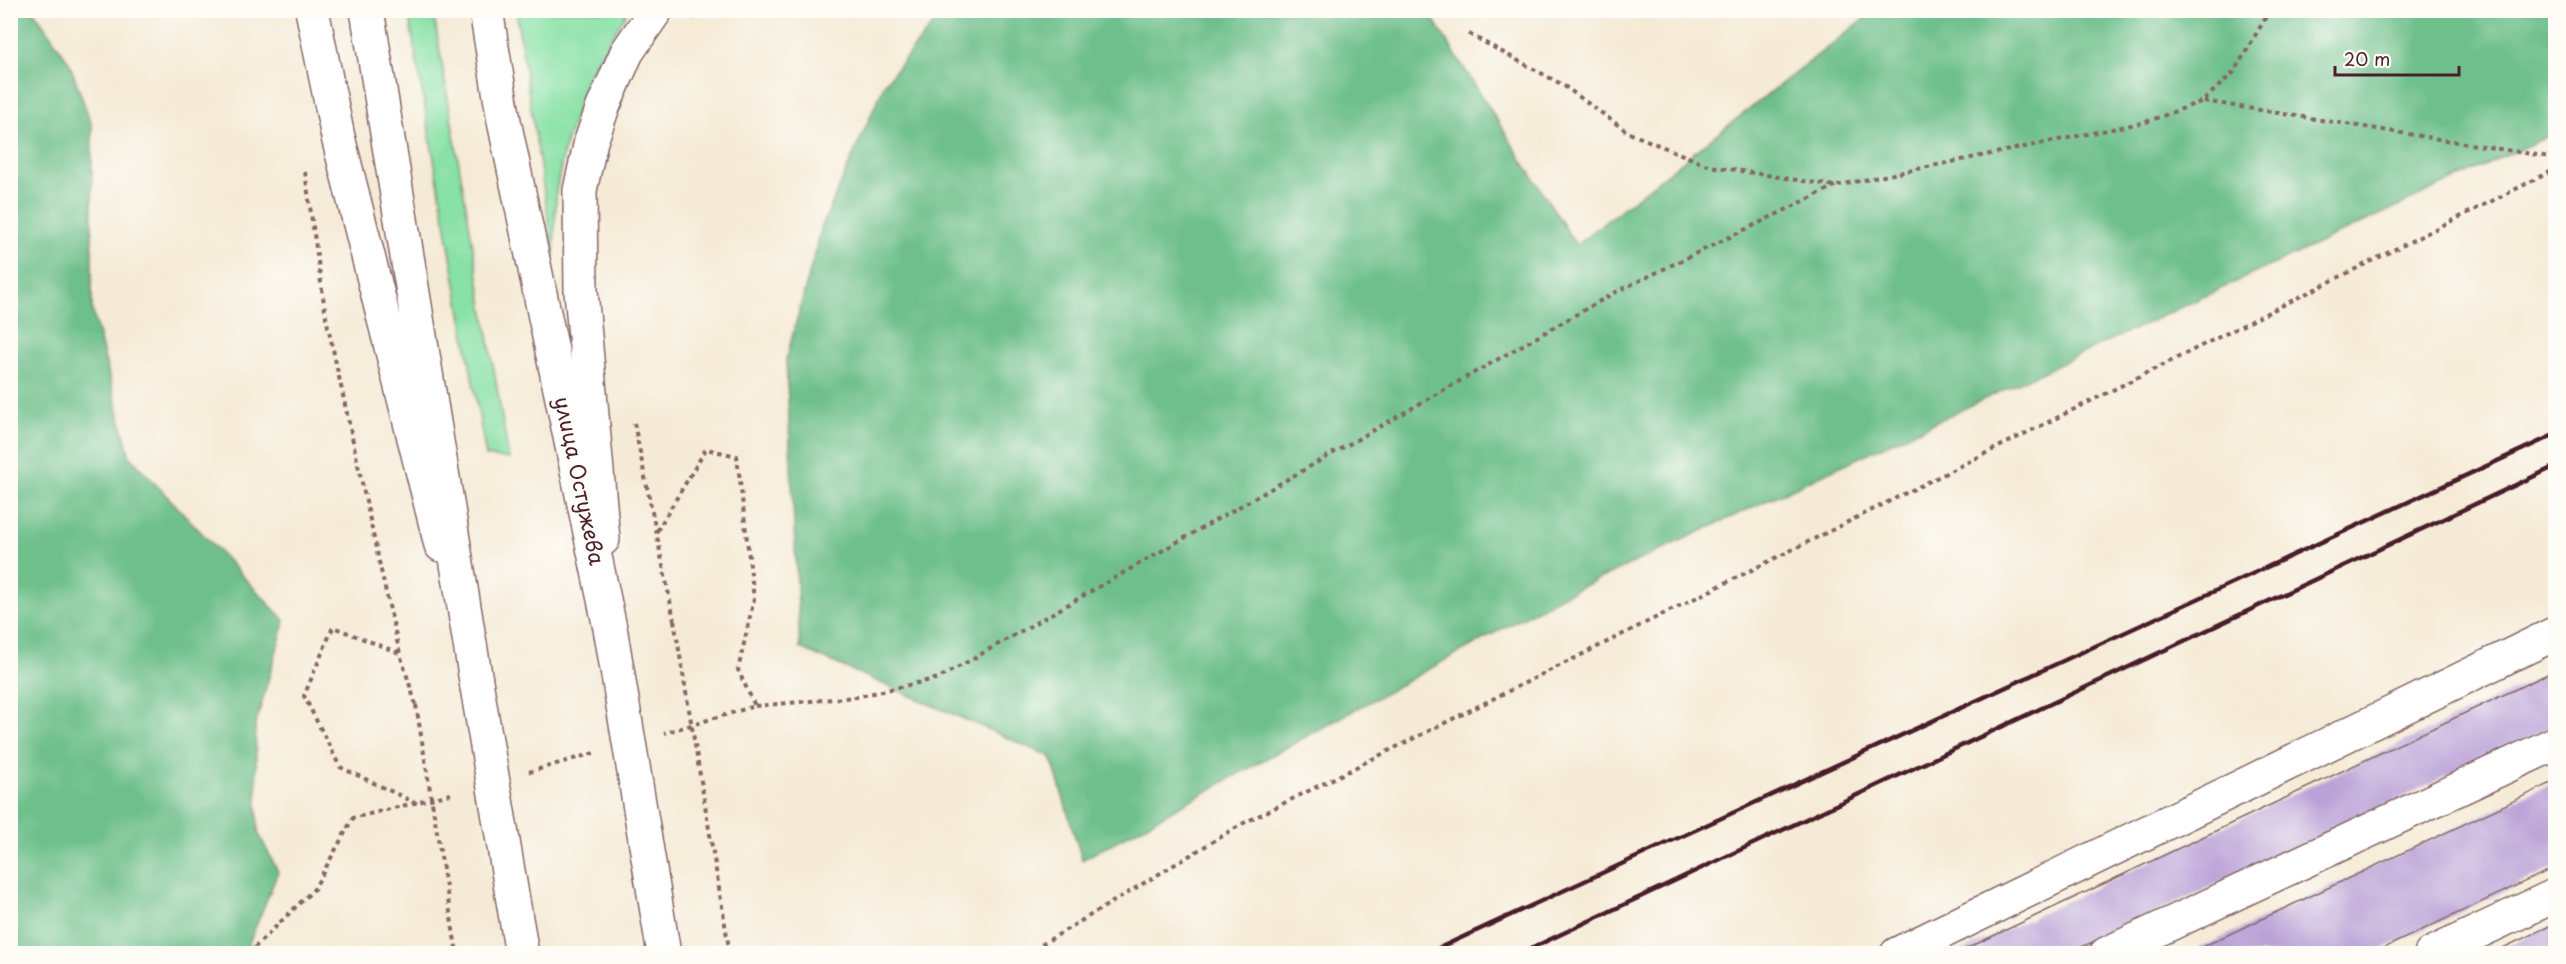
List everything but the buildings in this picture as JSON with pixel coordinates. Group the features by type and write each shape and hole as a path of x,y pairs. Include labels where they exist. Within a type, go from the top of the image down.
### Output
{"main road":[{"path":"312,10 338,137 477,687"},
{"path":"367,10 522,954"},
{"name":"улица Остужева","path":"486,10 504,121 611,633 664,954"},
{"path":"611,633 580,291 580,190 591,141 603,107 627,52 656,10"},
{"path":"1898,954 2556,633"},
{"path":"2106,954 2556,743"},
{"path":"2431,954 2556,895"}],"path":[{"path":"687,25 700,10"},
{"path":"755,706 856,697 939,678 1614,292 1835,186 2146,122 2203,101 2234,72 2270,10"},
{"path":"1469,34 1563,86 1629,134 1710,166 1835,186"},
{"path":"2203,101 2556,158"},
{"path":"1026,954 1242,824 2556,169"},
{"path":"304,170 326,317 400,654 416,705 458,954"},
{"path":"633,418 674,620 730,954"},
{"path":"657,531 706,449"},
{"path":"248,954 314,889 353,818 418,804 340,767 304,696 333,627 400,654"}],"green space":[{"path":"10,11 34,11 69,62 92,126 92,309 130,457 285,621 255,726 258,832 278,872 245,953 11,953"},
{"path":"408,11 433,11 509,459 486,456"},
{"path":"516,11 628,11 587,76 564,150 556,192 554,257"},
{"path":"944,11 1428,11 1576,245 1874,11 2555,11 2555,133 1562,596 1082,860 1051,757 800,648 786,360 822,226 885,83"}],"railway":[{"path":"1426,954 2556,434"},
{"path":"1519,954 2556,466"}]}
